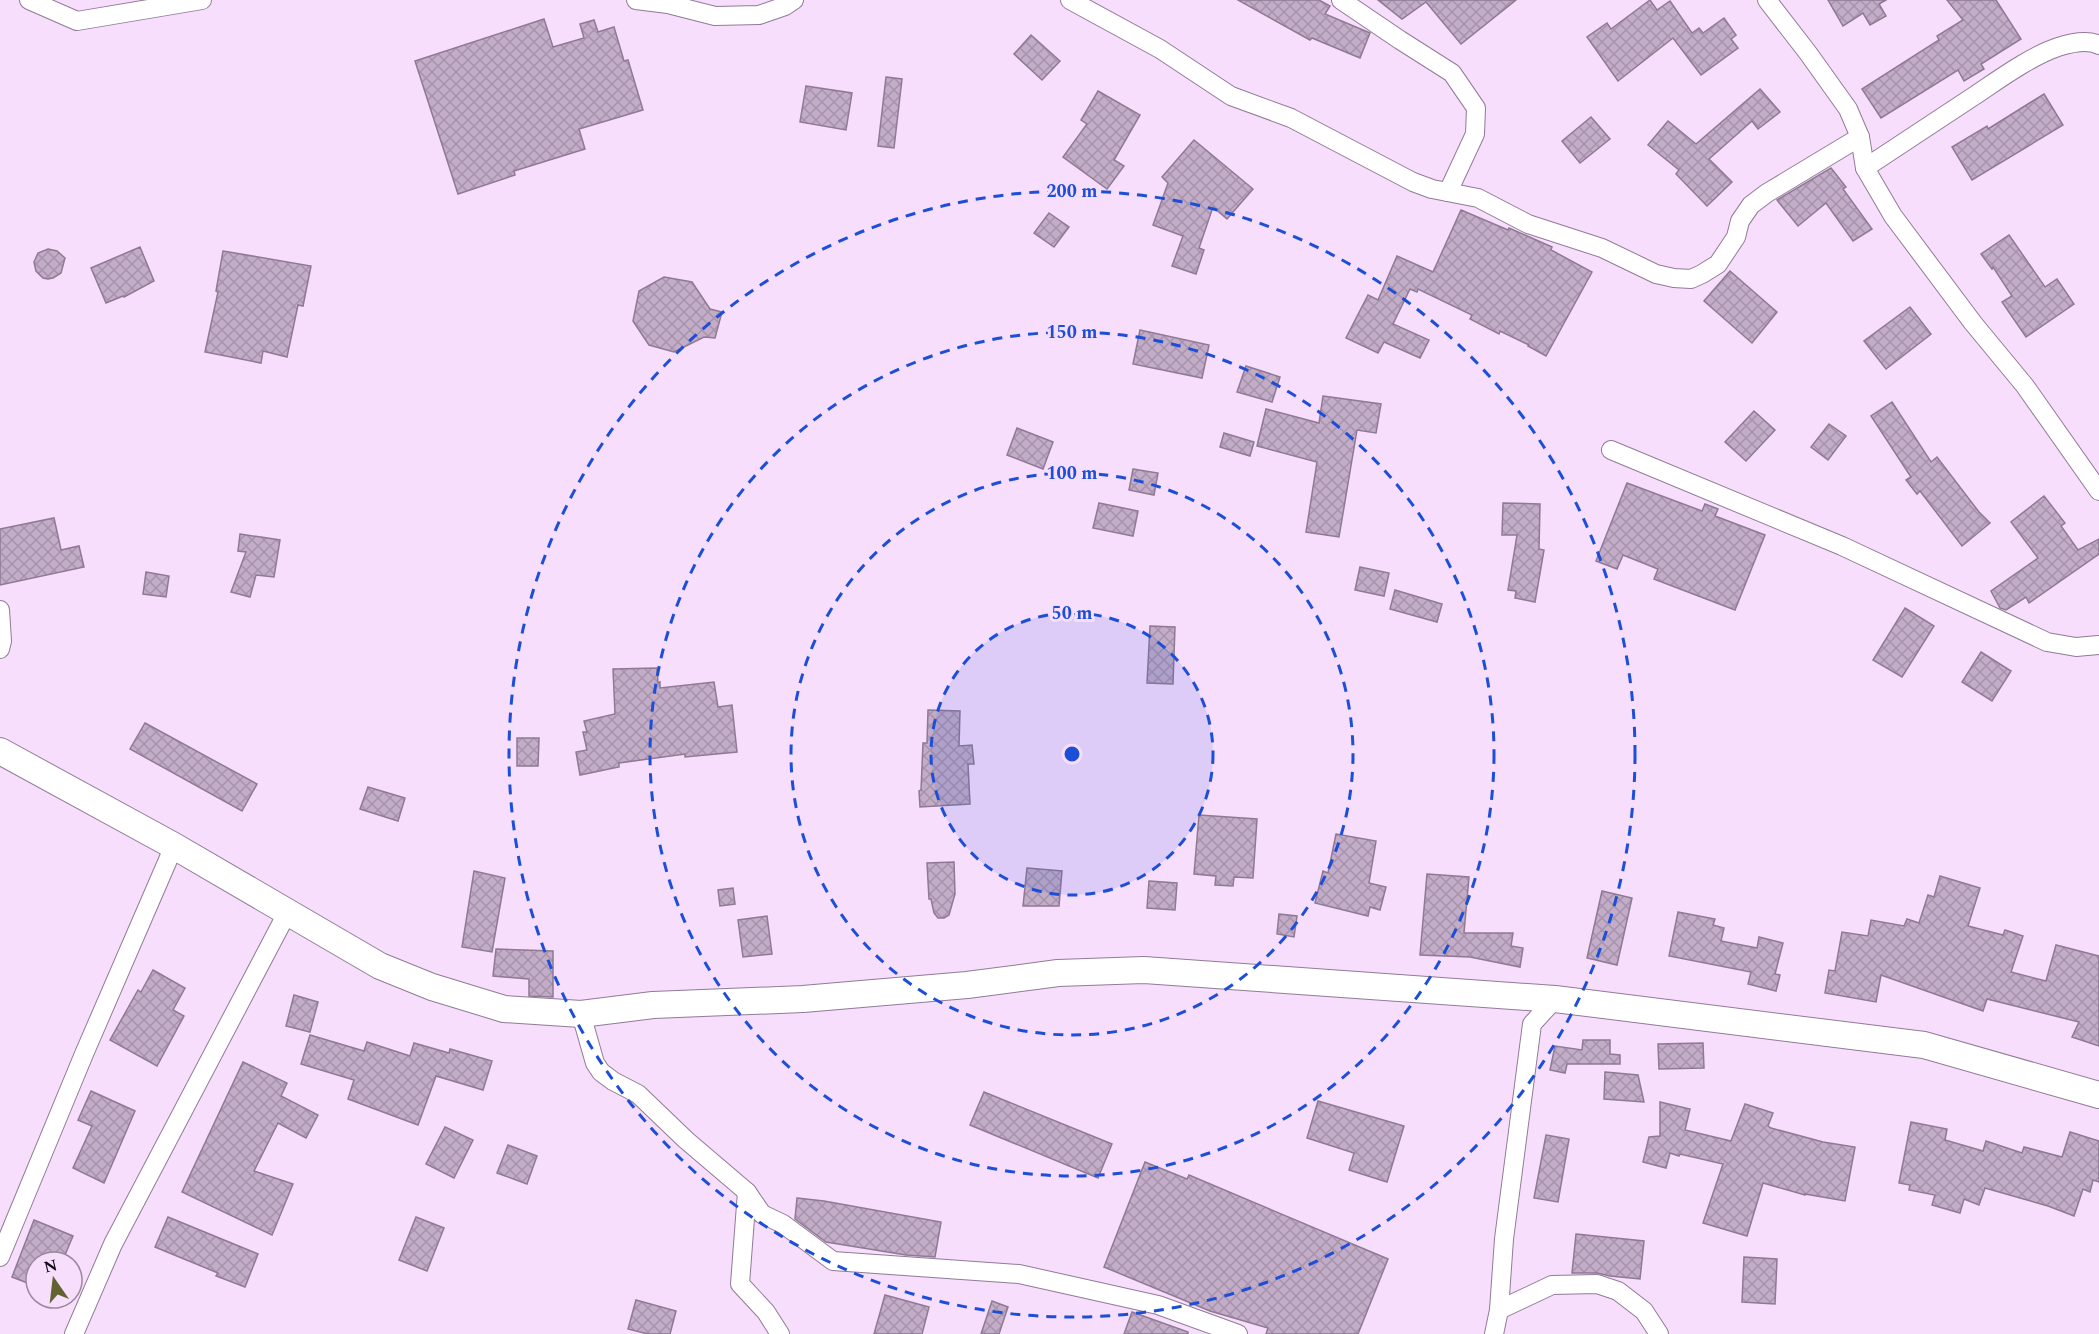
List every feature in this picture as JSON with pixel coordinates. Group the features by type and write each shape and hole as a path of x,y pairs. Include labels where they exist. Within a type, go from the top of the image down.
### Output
{"main road":[{"path":"0,751 174,846 380,966 432,987 504,1009 581,1014 653,1005 803,999 967,985 1058,973 1144,970 1556,999 1924,1044 2099,1095"}],"street":[{"path":"29,0 77,21 202,0"},
{"path":"636,0 668,4 715,16 759,15 785,6 794,0"},
{"path":"1070,0 1160,50 1231,96 1291,118 1413,182 1432,189 1479,198 1528,224 1602,248 1656,274 1674,278 1691,279 1718,264 1736,237 1740,221 1751,205 1860,137"},
{"path":"1341,0 1452,72 1476,108 1475,134 1448,192"},
{"path":"1767,0 1848,109 1860,137 1865,168 1893,216 1973,323 2025,386 2099,491"},
{"path":"1865,168 2006,75 2057,48 2096,40"},
{"path":"1611,450 1842,546 2047,642 2076,647 2099,645"},
{"path":"0,610 2,641 0,649"},
{"path":"0,1257 174,846"},
{"path":"74,1334 112,1244 287,913"},
{"path":"1494,1334 1499,1310 1504,1239 1533,1024 1556,999"},
{"path":"581,1014 595,1063 601,1072 638,1094 686,1140 747,1192 762,1214 783,1224 833,1261 1019,1274 1158,1305 1238,1334"},
{"path":"747,1192 740,1284 766,1312 780,1334"},
{"path":"1499,1310 1552,1285 1597,1284 1618,1291 1644,1311 1659,1334"}],"building":[{"path":"1238,0 1319,0 1330,6 1325,14 1370,33 1360,58 1312,38 1310,40"},
{"path":"1378,0 1516,0 1461,44 1426,2 1402,19"},
{"path":"1650,0 1657,10 1670,1 1692,33 1699,28 1703,33 1724,18 1736,35 1731,39 1738,48 1701,75 1673,38 1618,81 1587,37 1607,23 1611,29"},
{"path":"1828,0 1886,0 1879,4 1886,16 1870,25 1863,13 1843,26"},
{"path":"1947,0 1996,0 2021,39 1981,64 1984,69 1964,81 1958,70 1881,118 1862,89 1939,40 1937,36 1963,20"},
{"path":"544,19 553,47 584,38 580,24 594,20 598,32 614,27 624,61 628,60 643,110 579,129 585,149 514,171 515,175 458,194 415,61"},
{"path":"1031,35 1060,61 1042,80 1014,54"},
{"path":"886,77 902,79 894,148 878,146"},
{"path":"806,86 852,93 846,130 800,122"},
{"path":"1760,89 1780,112 1758,129 1752,121 1709,159 1732,182 1707,206 1676,174 1679,170 1648,145 1668,121 1696,144"},
{"path":"1098,91 1140,115 1114,160 1124,166 1107,189 1063,157 1087,124 1081,120"},
{"path":"2044,94 2063,125 1972,180 1952,147 1987,126 1988,129"},
{"path":"1591,117 1610,139 1580,163 1562,141"},
{"path":"1194,140 1253,189 1227,219 1213,207 1199,248 1204,250 1196,274 1172,266 1183,236 1153,225 1168,183 1162,177"},
{"path":"1831,168 1846,187 1843,189 1872,229 1853,241 1826,203 1798,226 1777,200"},
{"path":"1461,210 1552,247 1551,250 1592,272 1546,356 1529,345 1500,331 1499,334 1470,319 1472,315 1418,289 1417,292 1410,289 1393,324 1429,340 1420,358 1384,342 1378,353 1346,338 1368,295 1378,300 1397,256 1433,272"},
{"path":"1049,213 1069,227 1054,247 1034,233"},
{"path":"2009,235 2045,287 2057,279 2074,304 2026,337 2002,302 2012,296 1993,267 1992,269 1981,254"},
{"path":"140,247 154,281 124,297 106,303 91,268"},
{"path":"48,249 57,251 65,258 61,273 48,279 43,278 36,271 34,262 38,253"},
{"path":"223,251 311,266 303,306 298,305 287,357 263,351 261,363 205,352 218,292 216,291"},
{"path":"1730,271 1777,312 1752,343 1704,301"},
{"path":"664,277 692,282 710,309 722,312 715,338 704,337 674,352 649,345 633,321 639,291"},
{"path":"1910,307 1931,334 1886,369 1864,341"},
{"path":"1140,330 1209,345 1202,378 1133,364"},
{"path":"1246,366 1280,377 1272,402 1237,392"},
{"path":"1323,396 1381,404 1376,433 1357,430 1339,537 1306,532 1317,462 1257,446 1266,409 1319,423"},
{"path":"1892,402 1931,462 1937,457 1990,523 1962,546 1920,491 1917,494 1906,480 1911,477 1871,416"},
{"path":"1754,411 1775,430 1746,461 1725,442"},
{"path":"1829,424 1846,436 1828,460 1811,447"},
{"path":"1017,428 1053,442 1043,469 1007,455"},
{"path":"1224,433 1254,442 1250,456 1220,447"},
{"path":"1133,469 1158,473 1154,495 1129,490"},
{"path":"1627,483 1702,511 1705,504 1718,509 1715,516 1765,535 1735,610 1654,579 1658,569 1623,555 1617,569 1596,561"},
{"path":"2044,496 2065,523 2061,526 2078,550 2099,539 2099,554 2029,603 2026,597 2006,610 2000,608 1991,591 2038,558 2011,522"},
{"path":"1099,503 1138,511 1133,536 1093,528"},
{"path":"1503,503 1540,504 1539,549 1544,550 1535,602 1515,598 1516,591 1508,590 1517,535 1502,535"},
{"path":"54,518 61,550 79,546 84,567 0,585 0,529"},
{"path":"240,534 280,540 274,577 256,575 250,597 231,592 246,552 238,551"},
{"path":"1360,567 1389,573 1384,596 1355,590"},
{"path":"146,572 169,576 166,597 143,594"},
{"path":"1395,590 1442,604 1437,622 1390,609"},
{"path":"1905,608 1934,626 1902,677 1873,660"},
{"path":"1150,626 1175,627 1173,684 1147,683"},
{"path":"1981,652 2011,671 1992,701 1962,682"},
{"path":"657,668 660,688 714,682 718,707 732,705 737,752 685,757 685,754 619,763 619,767 580,775 576,752 587,750 583,732 587,732 584,721 615,714 613,669"},
{"path":"928,710 960,711 959,746 972,745 974,764 968,764 970,804 920,807 919,791 921,790 923,743 927,743"},
{"path":"145,723 257,784 242,811 130,749"},
{"path":"517,738 539,738 538,766 517,766"},
{"path":"368,787 405,798 398,821 360,809"},
{"path":"1199,815 1257,819 1253,878 1234,877 1233,886 1215,885 1216,876 1194,874"},
{"path":"1336,834 1376,841 1369,883 1386,887 1380,910 1370,907 1368,916 1315,903 1323,871 1328,873"},
{"path":"954,862 955,894 949,915 938,918 934,913 931,899 929,899 927,863"},
{"path":"1027,868 1062,871 1059,906 1023,906"},
{"path":"474,871 505,878 492,952 462,947"},
{"path":"1427,874 1469,877 1464,933 1513,933 1511,946 1523,948 1520,967 1470,957 1420,955"},
{"path":"1940,876 1980,888 1968,926 2003,935 2005,930 2023,936 2011,972 2046,981 2056,945 2099,956 2099,1046 2072,1037 2079,1022 1987,999 1983,1011 1881,975 1876,1002 1825,993 1829,970 1835,971 1842,932 1868,936 1871,920 1904,926 1907,919 1919,923 1928,895 1934,897"},
{"path":"1149,881 1177,883 1175,910 1147,908"},
{"path":"733,888 735,904 720,906 718,890"},
{"path":"1602,891 1632,898 1617,965 1587,958"},
{"path":"1678,912 1715,919 1713,925 1724,928 1721,941 1757,948 1759,937 1783,943 1775,974 1780,975 1776,991 1748,984 1751,972 1669,956"},
{"path":"1279,914 1297,916 1294,937 1277,934"},
{"path":"767,916 772,954 743,957 738,920"},
{"path":"496,949 553,951 553,997 529,996 529,979 493,976"},
{"path":"153,970 185,988 173,1010 184,1016 157,1066 110,1040 138,990 141,992"},
{"path":"294,995 318,1002 310,1032 286,1026"},
{"path":"310,1035 364,1051 367,1042 410,1056 414,1043 449,1053 450,1049 492,1061 483,1090 436,1076 418,1125 348,1099 354,1080 301,1064"},
{"path":"1583,1040 1610,1040 1610,1054 1620,1055 1620,1064 1567,1064 1565,1073 1550,1070 1555,1046 1582,1050"},
{"path":"1703,1043 1704,1068 1659,1069 1658,1044"},
{"path":"243,1062 287,1083 281,1096 318,1115 306,1138 278,1123 254,1171 293,1184 272,1235 182,1192"},
{"path":"1605,1072 1638,1075 1644,1102 1604,1099"},
{"path":"91,1091 135,1111 104,1183 73,1168 92,1126 78,1120"},
{"path":"984,1092 1112,1144 1098,1178 970,1125"},
{"path":"1318,1101 1404,1126 1387,1182 1349,1170 1354,1153 1307,1138"},
{"path":"1660,1102 1690,1109 1685,1130 1731,1141 1745,1104 1773,1113 1768,1126 1771,1128 1823,1142 1855,1147 1845,1201 1805,1195 1763,1183 1747,1236 1703,1223 1723,1164 1670,1153 1666,1168 1643,1162 1649,1137 1660,1136"},
{"path":"1911,1122 1947,1129 1945,1140 1983,1151 1986,1141 2022,1153 2024,1147 2062,1157 2070,1132 2099,1141 2099,1182 2093,1180 2090,1192 2083,1189 2074,1216 1985,1188 1979,1205 1964,1199 1960,1213 1932,1205 1935,1195 1909,1190 1910,1185 1899,1183"},
{"path":"445,1127 473,1140 454,1178 426,1164"},
{"path":"1546,1135 1569,1139 1558,1202 1534,1198"},
{"path":"508,1145 537,1156 527,1184 497,1173"},
{"path":"1145,1162 1187,1179 1189,1175 1388,1259 1358,1334 1266,1334 1268,1328 1210,1311 1104,1267"},
{"path":"797,1198 941,1222 935,1257 906,1255 826,1242 795,1219"},
{"path":"168,1217 258,1254 245,1287 216,1276 218,1273 155,1247"},
{"path":"416,1217 444,1228 427,1271 399,1260"},
{"path":"34,1220 73,1236 67,1250 24,1250 24,1282 12,1277"},
{"path":"1576,1234 1644,1241 1640,1279 1597,1273 1572,1273"},
{"path":"1744,1257 1777,1259 1775,1304 1742,1302"},
{"path":"885,1295 929,1307 922,1334 874,1334"},
{"path":"636,1300 676,1311 670,1334 648,1334 628,1329"},
{"path":"992,1301 1008,1307 999,1334 981,1334"},
{"path":"1132,1312 1188,1332 1188,1334 1124,1334"}]}
